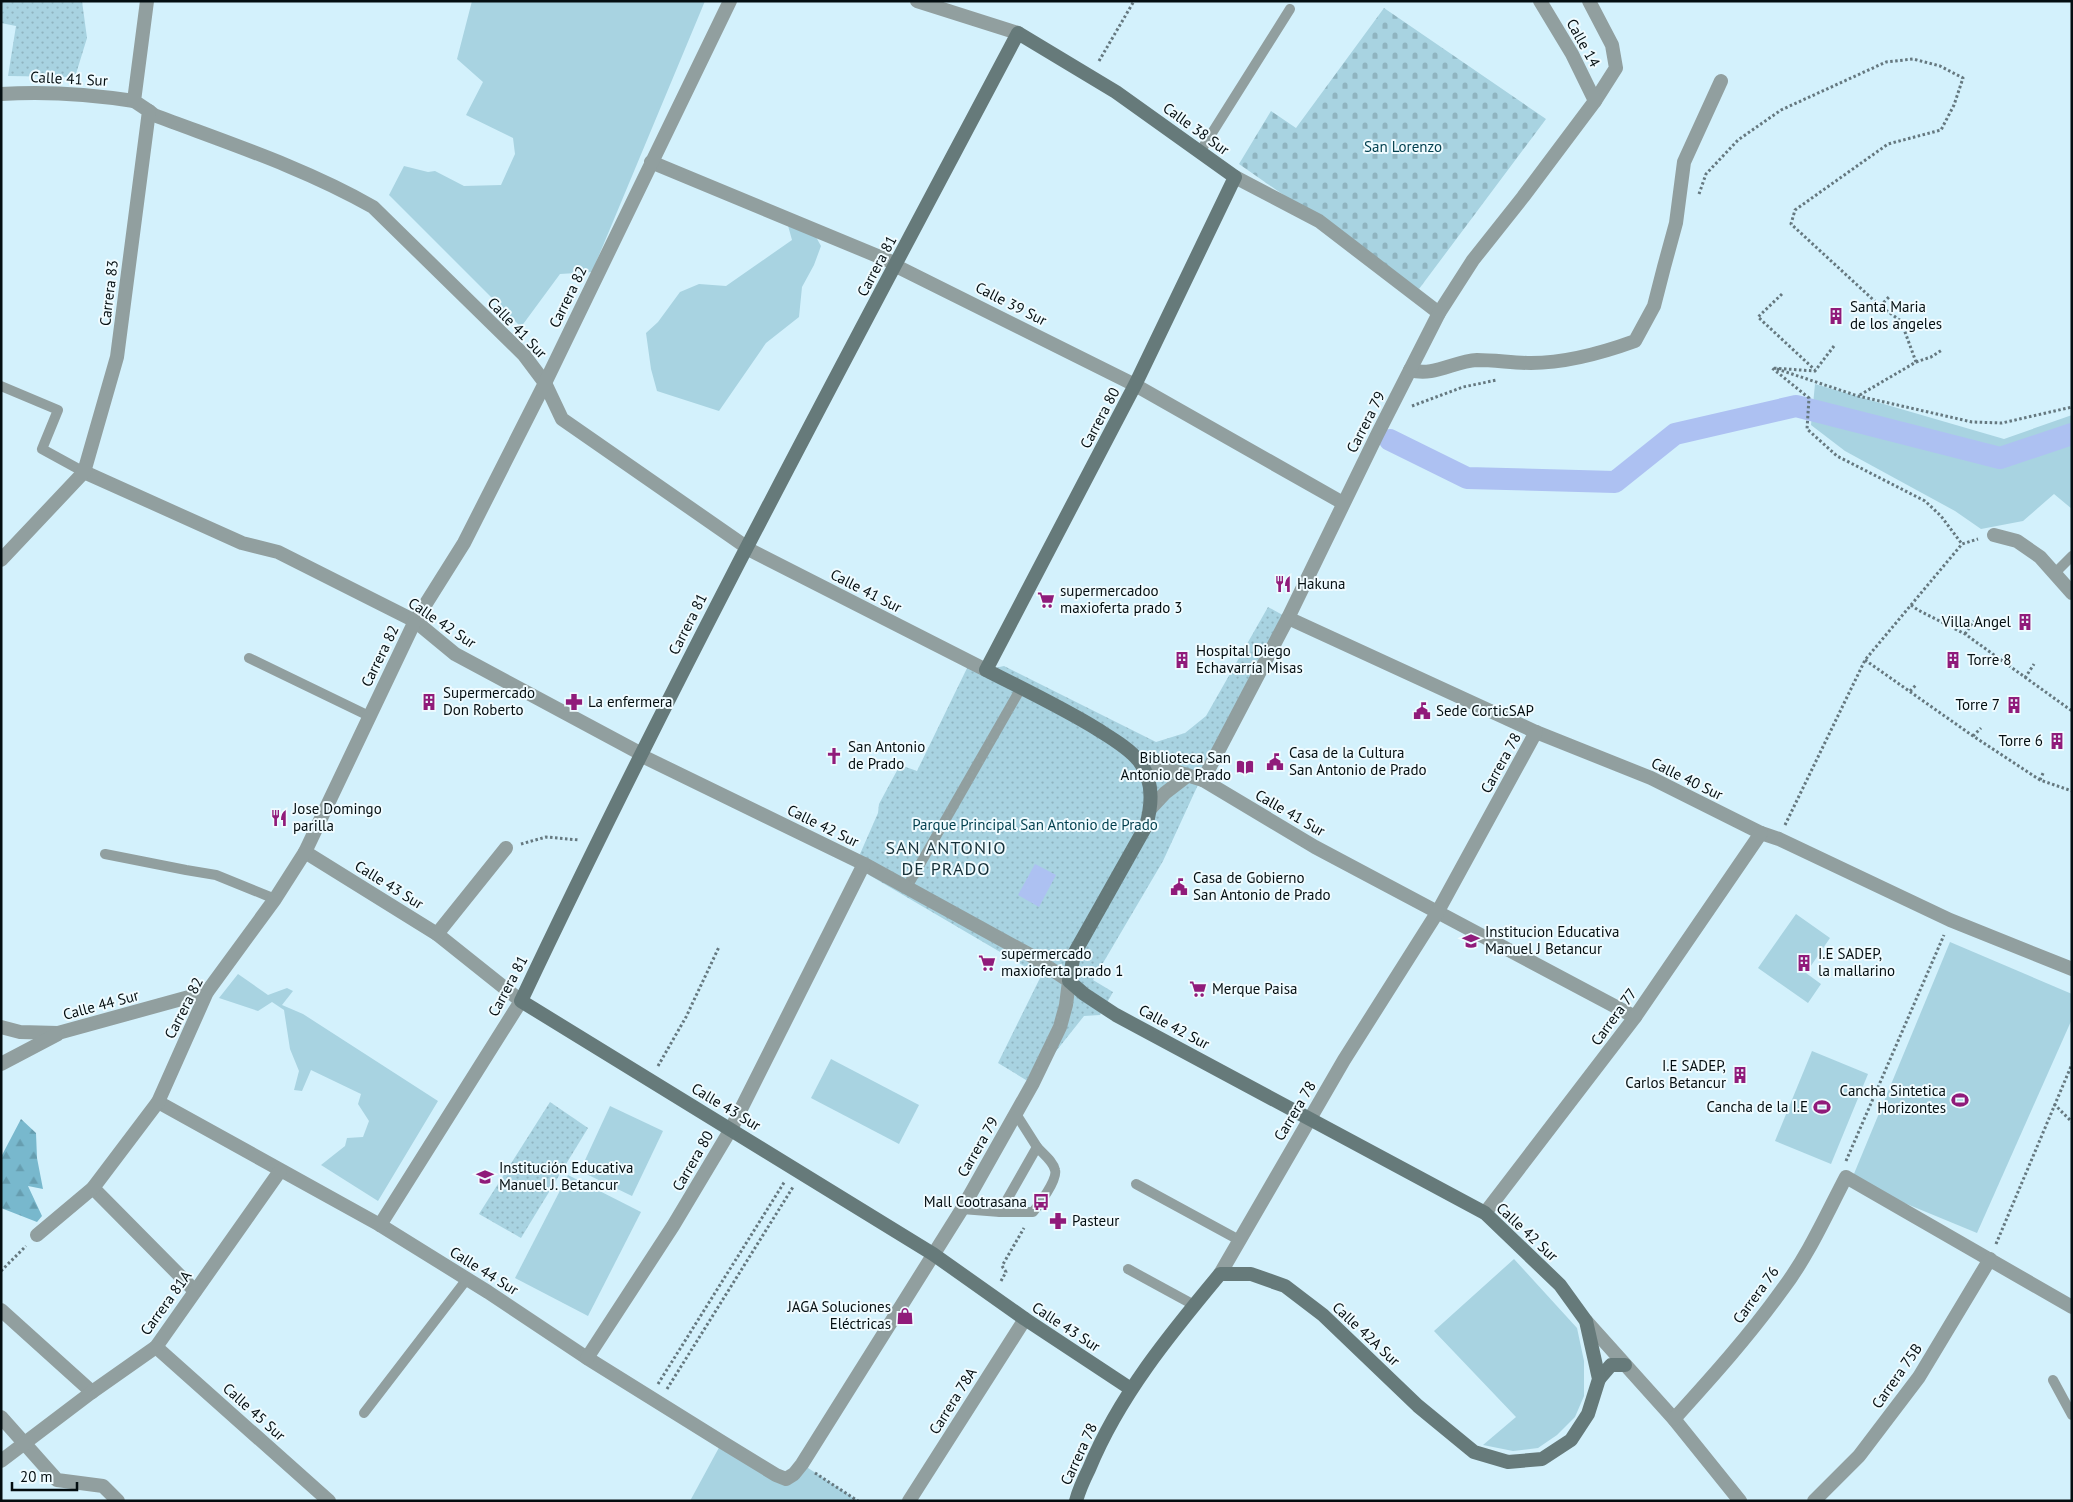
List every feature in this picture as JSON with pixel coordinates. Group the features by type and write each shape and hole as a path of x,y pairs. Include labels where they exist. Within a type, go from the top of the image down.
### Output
{"main road":[{"name":"Calle 38 Sur","path":"1018,33 1116,92 1235,177"},
{"name":"Carrera 81","path":"520,1001 640,754 746,546 1018,33"},
{"name":"Carrera 80","path":"986,670 1136,385 1235,177"},
{"name":"Calle 41 Sur","path":"986,670 1071,714 1114,740 1139,760"},
{"name":"Carrera 79","path":"1069,981 1074,954 1146,826 1151,808 1151,790 1146,772 1139,760"},
{"name":"Calle 42 Sur","path":"1069,981 1084,994 1120,1017 1485,1213 1560,1285 1586,1321"},
{"name":"Calle 43 Sur","path":"520,1001 731,1128 933,1254 1025,1319 1131,1389"},
{"name":"Carrera 78","path":"1076,1501 1098,1447 1131,1389 1194,1305 1220,1274"},
{"name":"Calle 42A Sur","path":"1220,1274 1251,1274 1285,1286 1323,1315 1418,1406 1474,1452 1508,1462 1542,1458 1571,1440 1588,1414 1599,1379"},
{"path":"1586,1321 1599,1379"},
{"path":"1599,1379 1611,1365 1625,1365"}],"street":[{"path":"147,1 134,101 149,111"},
{"name":"Carrera 82","path":"37,1235 93,1188 158,1102 207,992 275,899 305,852 415,622 464,543 545,383 730,1"},
{"name":"Calle 38 Sur","path":"917,1 1018,33"},
{"name":"Calle 14","path":"1540,1 1572,54 1595,101"},
{"name":"Carrera 79","path":"1203,780 1288,618 1343,502 1439,313 1472,260 1523,197 1595,101 1616,68 1612,45 1589,1"},
{"path":"1410,370 1422,373 1476,360 1533,363 1581,358 1606,352 1635,341 1654,306 1676,223 1684,162 1721,81"},
{"name":"Calle 41 Sur","path":"1,94 38,92 94,95 134,101"},
{"name":"Calle 41 Sur","path":"149,111 154,115 311,176 373,207 524,355 545,383 562,419 746,546 986,670"},
{"name":"Carrera 83","path":"1,560 84,472 117,357 149,111"},
{"name":"Calle 39 Sur","path":"651,162 896,264 1136,385 1343,502"},
{"name":"Calle 38 Sur","path":"1235,177 1319,221 1439,313"},
{"name":"Calle 42 Sur","path":"84,472 242,543 278,552 415,622 455,654 640,754 908,887 1030,955 1069,981"},
{"path":"1994,535 2017,541 2040,557 2072,593"},
{"name":"Calle 40 Sur","path":"1288,618 1536,732 1651,778 1761,833 1779,839 1950,920 2072,969"},
{"name":"Carrera 78","path":"1220,1274 1309,1117 1437,913 1536,732"},
{"name":"Calle 41 Sur","path":"1139,760 1203,780 1315,847 1636,1017"},
{"name":"Carrera 79","path":"1151,808 1165,793 1187,776"},
{"name":"Carrera 77","path":"1485,1213 1636,1017 1761,833"},
{"path":"437,934 506,848"},
{"name":"Calle 43 Sur","path":"305,852 437,934 520,1001"},
{"name":"Carrera 80","path":"587,1358 673,1226 731,1128 864,864"},
{"name":"Carrera 79","path":"786,1479 794,1474 802,1464 962,1209 1016,1114 1033,1084 1060,1027 1066,1006 1069,981"},
{"name":"Calle 44 Sur","path":"1,1027 20,1032 58,1033 207,992"},
{"name":"Carrera 81","path":"380,1225 520,1001"},
{"path":"1,1064 58,1033"},
{"name":"Calle 44 Sur","path":"158,1102 380,1225 654,1400 753,1461 786,1479"},
{"name":"Carrera 81A","path":"1,1462 92,1392 156,1347 280,1171"},
{"path":"1844,1172 2072,1306"},
{"name":"Carrera 76","path":"1674,1419 1733,1354 1784,1289 1820,1226 1844,1172"},
{"path":"93,1188 195,1292"},
{"name":"Carrera 75B","path":"1814,1501 1859,1456 1919,1377 1990,1258"},
{"path":"1,1310 92,1392"},
{"name":"Carrera 78A","path":"908,1501 1025,1319"},
{"name":"Calle 42 Sur","path":"1586,1321 1674,1419 1740,1501"},
{"name":"Calle 45 Sur","path":"156,1347 329,1501"},
{"path":"1,1417 57,1480 103,1486 118,1501"}],"lane":[{"path":"1200,152 1290,9"},
{"path":"1,386 58,410 42,449 84,472"},
{"path":"2054,574 2072,556"},
{"path":"249,658 369,716"},
{"path":"908,887 1020,688"},
{"path":"105,854 216,875 275,899"},
{"path":"962,1209 1033,1212 1038,1207 1056,1172 1053,1165 1037,1147 1016,1114"},
{"path":"1000,1212 1037,1147"},
{"path":"1136,1184 1239,1240"},
{"path":"1128,1269 1194,1305"},
{"path":"364,1413 467,1279"},
{"path":"2053,1380 2072,1415"}],"path":[{"path":"1089,76 1134,1"},
{"path":"1697,202 1706,174 1738,140 1781,110 1886,62 1914,59 1940,66 1963,78 1954,105 1941,130 1888,144 1795,210 1791,224 1880,306 1901,321 1916,362"},
{"path":"1782,294 1758,317 1815,371"},
{"path":"1880,306 1890,296"},
{"path":"1815,371 1834,346"},
{"path":"1858,396 1916,362 1931,357 1942,350"},
{"path":"1772,368 1815,371"},
{"path":"1772,368 1858,396 1972,422 2002,423 2072,407"},
{"path":"1772,368 1809,398 1807,429 1837,456 1925,501 1941,516 1962,544 1865,660 1779,839"},
{"path":"1392,405 1404,409 1463,387 1502,378"},
{"path":"1911,604 1918,610 1965,634 2072,711"},
{"path":"1965,634 1974,621"},
{"path":"1865,660 1973,736 2040,780 2072,791"},
{"path":"2024,678 2034,664"},
{"path":"1910,691 1917,684"},
{"path":"1973,736 1981,728"},
{"path":"2040,780 2044,771"},
{"path":"506,848 546,836 581,840"},
{"path":"1844,1172 1950,920"},
{"path":"650,1080 686,1017 719,947"},
{"path":"1990,1258 2072,1064"},
{"path":"2054,1104 2072,1122"},
{"path":"654,1400 789,1174"},
{"path":"654,1400 797,1180"},
{"path":"998,1284 1006,1272 1002,1266 1033,1212"},
{"path":"1,1270 37,1235"},
{"path":"802,1464 858,1501"}],"green space":[{"path":"1,1 82,1 87,38 75,77 8,76 16,26 1,23"},
{"path":"472,1 705,1 592,272 560,274 521,327 389,195 404,166 428,172 435,171 464,186 501,185 515,154 513,138 466,115 483,82 457,59"},
{"name":"San Lorenzo","path":"1384,8 1546,119 1419,289 1239,164 1271,111 1296,128"},
{"path":"787,222 811,228 821,246 814,265 802,287 799,317 766,343 719,411 657,391 651,369 646,333 658,322 680,292 699,284 726,286 792,240"},
{"path":"1815,384 2004,439 2072,415 2072,509 2054,494 2023,521 1981,529 1955,511 1845,451 1811,425"},
{"name":"Parque Principal San Antonio de Prado","path":"1268,607 1288,618 1197,787 1163,861 1093,980 1113,992 1100,1015 1084,1016 1053,1055 1036,1086 998,1063 1041,976 869,875 860,854 878,813 879,804 900,765 917,771 970,662 986,670 1004,666 1156,742 1185,733 1206,716"},
{"path":"1796,914 1830,938 1806,973 1821,984 1808,1003 1758,968"},
{"name":"Cancha Sintetica Horizontes","path":"1950,942 2072,994 2072,1019 1977,1233 1851,1181"},
{"path":"238,974 268,995 287,988 293,991 282,1005 303,1014 438,1101 378,1201 321,1165 345,1146 347,1138 363,1137 369,1121 358,1104 361,1094 311,1070 302,1091 294,1090 299,1071 290,1049 284,1010 272,1002 258,1011 219,998"},
{"name":"Cancha de la I.E","path":"1812,1051 1868,1074 1831,1164 1775,1141"},
{"path":"831,1059 919,1105 899,1144 811,1098"},
{"path":"550,1102 588,1128 521,1238 479,1214"},
{"path":"610,1106 663,1131 632,1196 580,1171"},
{"path":"21,1119 36,1133 37,1158 43,1189 28,1186 42,1216 37,1222 1,1208 1,1157"},
{"path":"568,1175 641,1212 588,1316 515,1278"},
{"path":"1514,1259 1577,1328 1584,1361 1584,1396 1575,1417 1557,1435 1538,1448 1513,1451 1483,1445 1516,1417 1434,1331"},
{"path":"722,1442 786,1479 802,1464 858,1501 690,1501"}],"shaded area":[{"path":"1035,864 1056,875 1039,907 1018,895"}],"waterway":[{"path":"1390,440 1467,478 1615,482 1675,434 1796,406 2000,458 2072,434"}],"place":[{"name":"Santa Maria de los angeles","path":"1836,316"},
{"name":"Hakuna","path":"1283,584"},
{"name":"supermercadoo maxioferta prado 3","path":"1046,600"},
{"name":"Villa Angel","path":"2025,622"},
{"name":"Hospital Diego Echavarría Misas","path":"1182,660"},
{"name":"Torre 8","path":"1953,660"},
{"name":"Supermercado Don Roberto","path":"429,702"},
{"name":"La enfermera","path":"574,702"},
{"name":"Torre 7","path":"2014,705"},
{"name":"Sede CorticSAP","path":"1422,711"},
{"name":"Torre 6","path":"2057,741"},
{"name":"San Antonio de Prado","path":"834,756"},
{"name":"Casa de la Cultura San Antonio de Prado","path":"1275,762"},
{"name":"Biblioteca San Antonio de Prado","path":"1245,767"},
{"name":"Jose Domingo parilla","path":"279,818"},
{"name":"Casa de Gobierno San Antonio de Prado","path":"1179,887"},
{"name":"Institucion Educativa Manuel J Betancur","path":"1471,941"},
{"name":"supermercado maxioferta prado 1","path":"987,963"},
{"name":"I.E SADEP, la mallarino","path":"1804,963"},
{"name":"Merque Paisa","path":"1198,989"},
{"name":"I.E SADEP, Carlos Betancur","path":"1740,1075"},
{"name":"Cancha Sintetica Horizontes","path":"1960,1100"},
{"name":"Cancha de la I.E","path":"1822,1107"},
{"name":"Institución Educativa Manuel J. Betancur","path":"485,1177"},
{"name":"Mall Cootrasana","path":"1041,1202"},
{"name":"Pasteur","path":"1058,1221"},
{"name":"JAGA Soluciones Eléctricas","path":"905,1316"}],"district":[{"name":"SAN ANTONIO DE PRADO","path":"946,858"}]}
